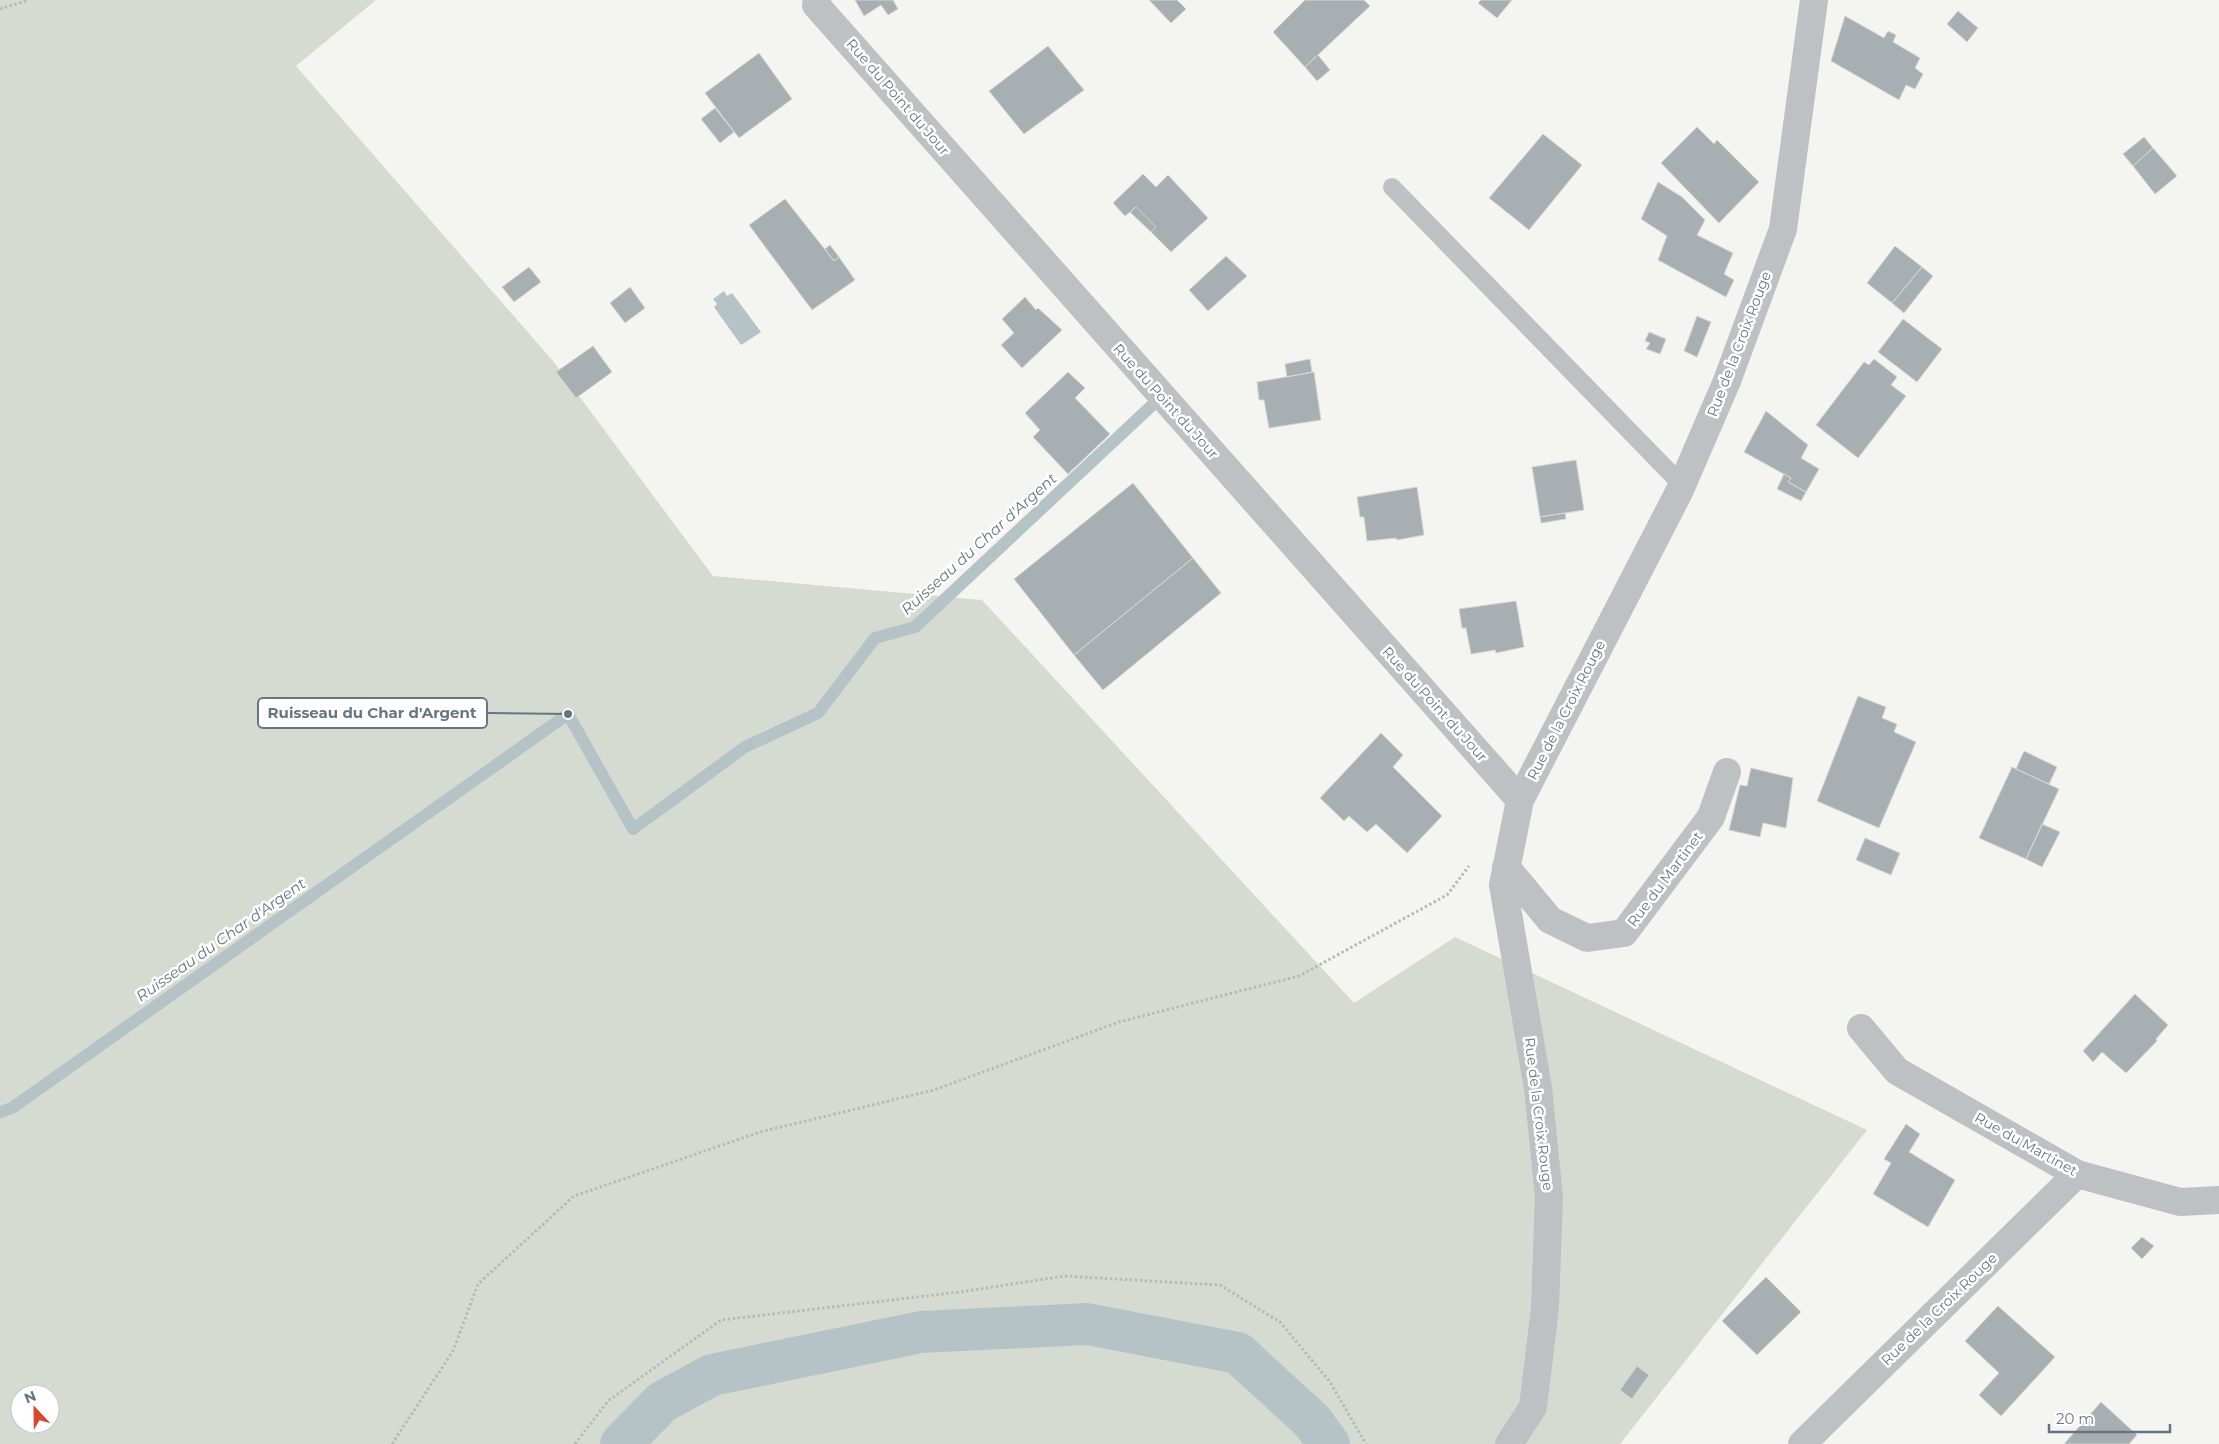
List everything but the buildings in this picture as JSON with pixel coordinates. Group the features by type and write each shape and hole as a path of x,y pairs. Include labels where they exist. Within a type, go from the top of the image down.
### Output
{"street":[{"name":"Rue du Point du Jour","path":"817,0 816,5 1520,800"},
{"name":"Rue de la Croix Rouge","path":"1509,1444 1534,1407 1545,1308 1549,1197 1538,1088 1503,885 1520,800 1681,484 1727,381 1782,229 1814,0"},
{"name":"Rue du Martinet","path":"1506,867 1550,920 1588,938 1624,933 1711,817 1727,772"},
{"name":"Rue du Martinet","path":"1861,1028 1897,1071 2077,1174 2180,1202 2219,1200"},
{"name":"Rue de la Croix Rouge","path":"1802,1444 2077,1174"}],"lane":[{"path":"1392,187 1681,484"}],"path":[{"path":"0,9 29,0"},
{"path":"392,1444 453,1351 478,1284 574,1196 760,1132 934,1090 1119,1022 1299,976 1447,895 1477,856 1513,836"},
{"path":"575,1444 608,1401 721,1320 960,1292 1064,1276 1220,1285 1280,1322 1330,1382 1366,1444"}],"shaded area":[{"path":"0,0 376,0 296,66 553,361 713,576 982,600 1354,1003 1455,937 1867,1130 1620,1444 0,1444"},
{"path":"724,291 727,296 732,293 761,332 741,345 714,307 717,304 713,299"}],"waterway":[{"name":"Ruisseau du Char d'Argent","path":"0,1112 12,1108 568,714 633,829 745,747 818,713 875,638 915,627 1162,396"},
{"path":"621,1444 662,1402 712,1375 921,1332 1087,1324 1238,1353 1312,1421 1329,1444"}],"place":[{"name":"Ruisseau du Char d'Argent","path":"568,714"}]}
